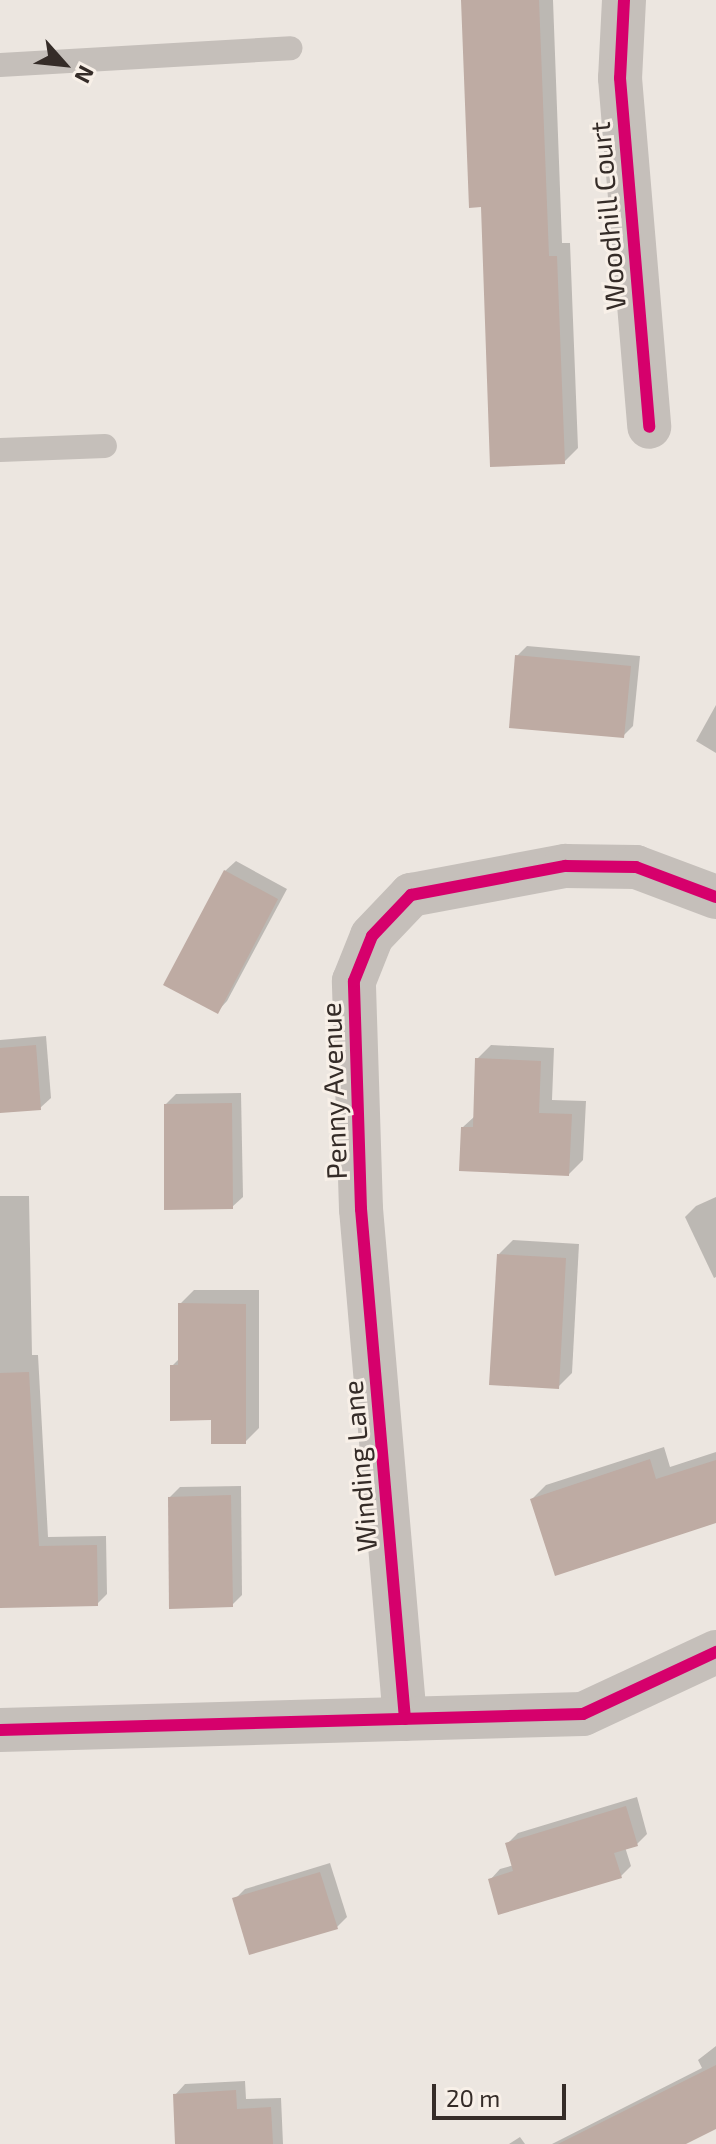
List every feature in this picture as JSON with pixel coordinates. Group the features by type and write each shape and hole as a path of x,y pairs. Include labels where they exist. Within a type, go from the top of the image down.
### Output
{"street":[{"name":"Woodhill Court","path":"624,0 620,78 649,427"},
{"name":"Penny Avenue","path":"361,1209 354,981 372,936 411,895 579,866 636,867 716,897"},
{"name":"Winding Lane","path":"361,1209 405,1719"},
{"path":"0,1730 583,1714 716,1652"}],"lane":[{"path":"0,65 291,48"},
{"path":"0,450 105,446"}],"building":[{"path":"461,0 539,0 549,256 557,256 565,464 490,467 481,207 469,208"},
{"path":"515,655 631,666 624,738 509,728"},
{"path":"224,870 278,899 218,1014 163,985"},
{"path":"36,1045 41,1110 0,1113 0,1048"},
{"path":"475,1058 541,1061 539,1113 572,1114 569,1176 459,1171 461,1127 473,1127"},
{"path":"232,1103 233,1209 164,1210 164,1104"},
{"path":"497,1254 566,1258 559,1389 489,1385"},
{"path":"178,1303 246,1304 246,1444 211,1444 211,1420 170,1421 170,1365 178,1365"},
{"path":"29,1372 39,1546 97,1545 98,1606 0,1608 0,1373"},
{"path":"650,1459 656,1479 716,1460 716,1523 555,1576 530,1499"},
{"path":"231,1495 233,1607 169,1609 168,1497"},
{"path":"626,1806 638,1846 614,1853 622,1878 498,1915 488,1879 513,1871 505,1843"},
{"path":"320,1872 338,1929 249,1955 232,1898"},
{"path":"716,2065 716,2129 686,2144 558,2144"},
{"path":"236,2090 237,2109 271,2107 273,2144 175,2144 173,2094"}],"cycle path":[{"path":"624,0 620,78 649,427"},
{"path":"405,1719 361,1209 354,981 372,936 411,895 565,866 636,867 716,897"},
{"path":"0,1730 583,1714 716,1652"}]}
